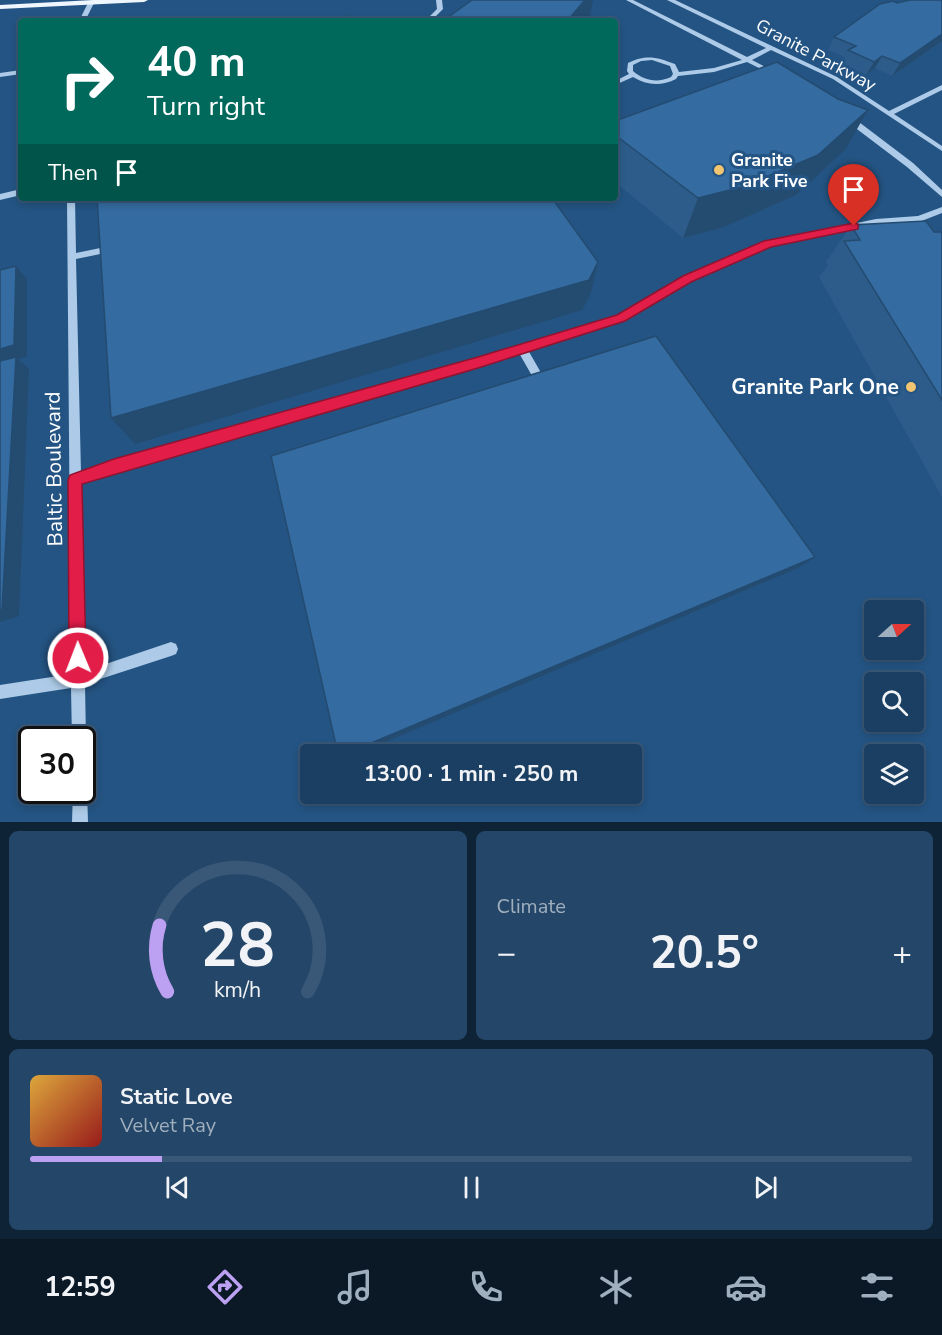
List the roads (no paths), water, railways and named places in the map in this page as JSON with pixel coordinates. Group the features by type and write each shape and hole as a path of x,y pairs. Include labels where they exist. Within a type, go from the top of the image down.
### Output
{"main road":[{"path":"0,7 144,0"}],"street":[{"path":"431,18 440,9 439,0"},
{"name":"Granite Parkway","path":"629,0 779,76"},
{"name":"Granite Parkway","path":"670,0 835,78 890,112 942,149"},
{"path":"84,18 91,3"},
{"path":"676,74 673,66 667,62 646,58 630,64 629,68 633,75 645,81 669,81 676,74 701,74 751,60 772,47"},
{"path":"0,75 18,72"},
{"path":"618,82 633,75"},
{"path":"890,112 942,87"},
{"name":"Granite Parkway","path":"838,112 910,165 942,194"},
{"path":"0,197 18,193"},
{"name":"Baltic Boulevard","path":"70,201 79,726"},
{"path":"75,480 114,466 522,349 621,318 687,279 768,244 876,222 919,219 942,210"},
{"path":"71,257 119,248"},
{"path":"522,349 544,387"},
{"path":"0,692 78,680 171,650"},
{"path":"80,804 81,822"}],"place":[{"name":"Granite Park Five","path":"719,170"},
{"name":"Granite Park One","path":"911,387"}]}
